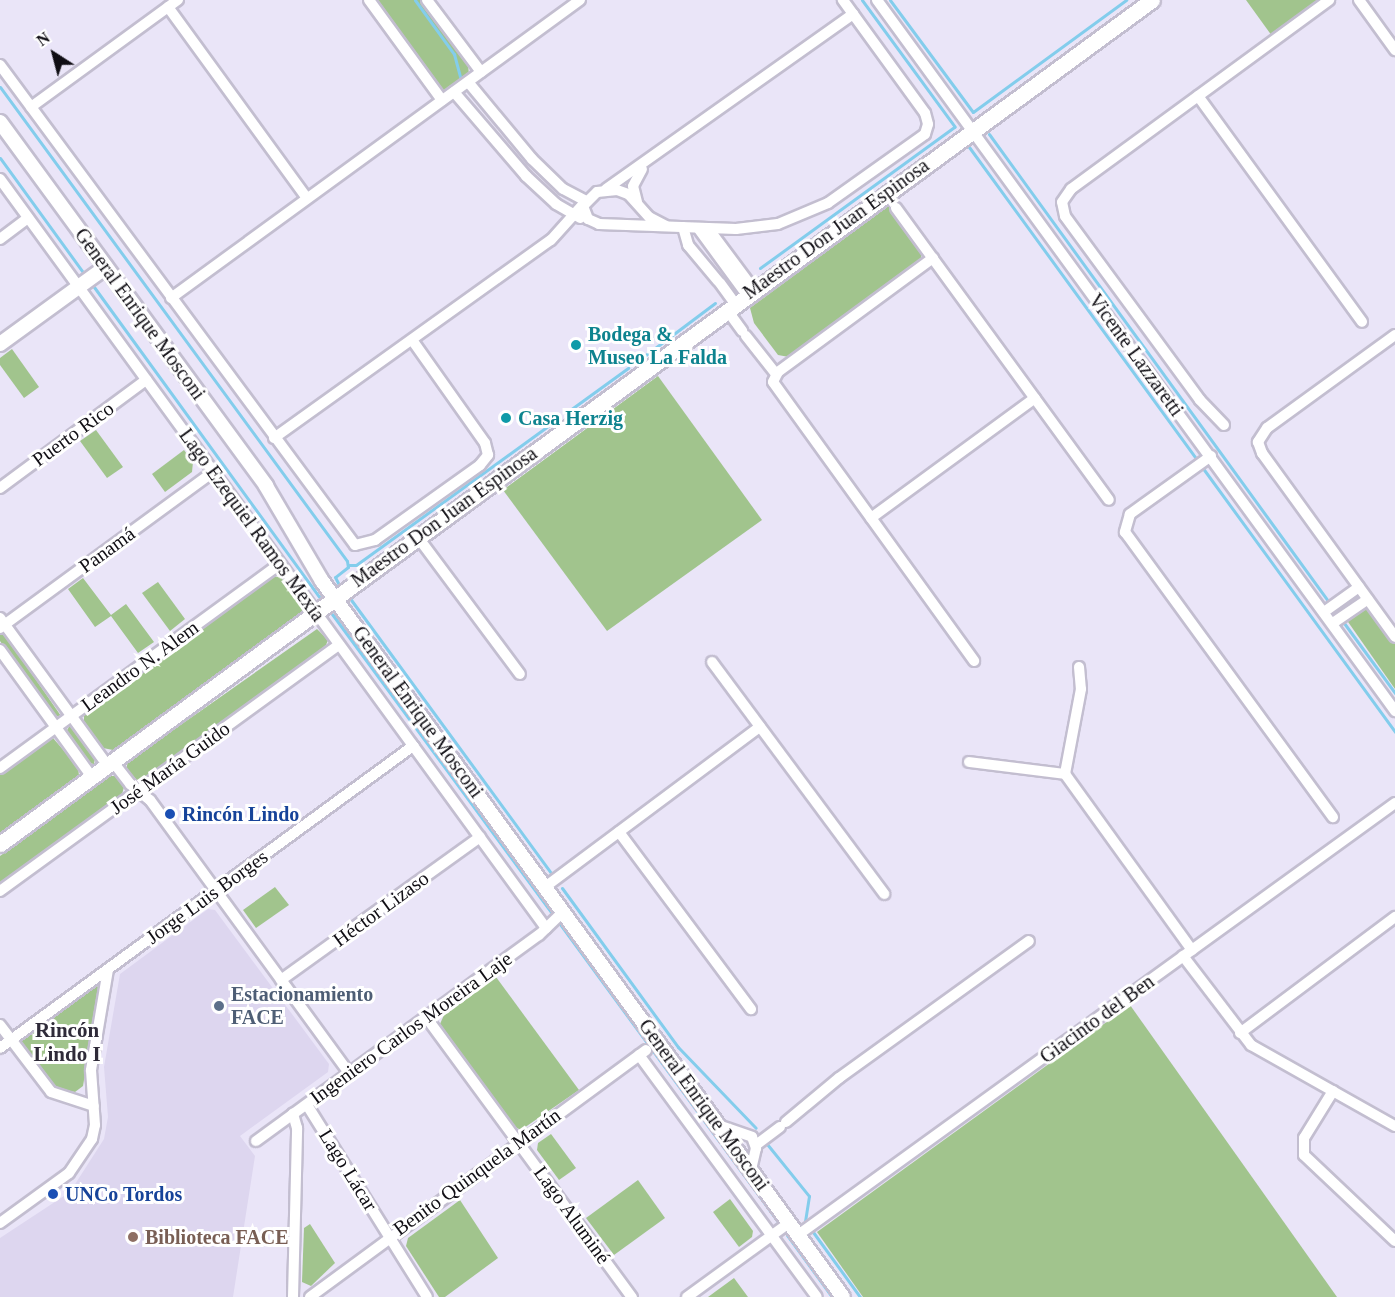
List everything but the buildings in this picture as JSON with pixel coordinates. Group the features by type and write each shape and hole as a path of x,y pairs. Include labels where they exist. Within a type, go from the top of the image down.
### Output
{"main road":[{"name":"Maestro Don Juan Espinosa","path":"0,844 316,613 334,597 417,536 1152,0"}],"street":[{"path":"31,107 178,0"},
{"path":"369,0 442,100"},
{"path":"428,0 481,72"},
{"path":"171,298 580,0"},
{"path":"274,438 551,240 580,226 595,223 703,228 760,227 804,216 836,198 927,131 924,113 843,0"},
{"name":"Vicente Lazzaretti","path":"877,0 1395,711"},
{"path":"1224,425 1200,400 1062,206 1068,191 1329,0"},
{"path":"1359,0 1395,50"},
{"path":"168,7 307,198"},
{"path":"551,240 586,201 646,165 853,14"},
{"path":"0,65 347,538 359,546 371,542 486,459 486,446 412,340"},
{"path":"468,82 532,159 563,189 586,201"},
{"path":"454,92 516,166 549,198 574,215 595,223"},
{"path":"1198,96 1362,322"},
{"name":"General Enrique Mosconi","path":"2,129 270,492 334,597 843,1297"},
{"path":"637,203 634,182 646,165"},
{"name":"Lago Ezequiel Ramos Mexía","path":"0,179 546,928"},
{"path":"605,190 624,192 649,217 666,226"},
{"path":"586,201 583,210 595,223"},
{"path":"896,208 1110,500"},
{"path":"0,238 28,218"},
{"path":"683,227 688,245 719,282 741,300"},
{"path":"703,228 741,300 744,334 776,374 776,387 974,661"},
{"path":"776,374 933,258"},
{"path":"0,344 106,267"},
{"path":"1394,338 1264,431 1258,442 1262,453 1395,637"},
{"name":"Puerto Rico","path":"0,488 146,380"},
{"path":"871,518 1035,398"},
{"path":"1211,456 1130,514 1125,532 1333,817"},
{"name":"Panamá","path":"2,623 213,472"},
{"path":"417,536 520,674"},
{"name":"Leandro N. Alem","path":"0,768 280,564"},
{"path":"1324,612 1359,587"},
{"path":"1333,623 1368,599"},
{"path":"2,623 111,764 148,797 349,1073"},
{"name":"José María Guido","path":"0,891 339,645"},
{"path":"0,650 92,777"},
{"path":"712,662 884,894"},
{"path":"1079,667 1081,689 1065,774 1240,1033 1256,1048 1395,1126"},
{"path":"544,886 760,728"},
{"name":"Jorge Luis Borges","path":"0,1048 413,746"},
{"path":"969,762 1065,774"},
{"name":"Giacinto del Ben","path":"798,1235 1395,803"},
{"path":"619,832 751,1009"},
{"name":"Héctor Lizaso","path":"281,980 480,837"},
{"name":"Ingeniero Carlos Moreira Laje","path":"256,1142 546,928 563,912"},
{"path":"1240,1033 1395,917"},
{"path":"751,1170 756,1145 839,1078 1029,940"},
{"path":"0,1222 76,1166 94,1135 91,1070 108,969"},
{"name":"Lago Aluminé","path":"426,1017 632,1297"},
{"path":"0,1025 51,1092 94,1106"},
{"name":"Benito Quinquela Martín","path":"310,1297 389,1236 643,1052 772,1235"},
{"path":"1333,1091 1304,1138 1304,1155 1395,1240"},
{"name":"Lago Lácar","path":"307,1105 427,1297"},
{"path":"293,1114 297,1128 293,1297"},
{"path":"718,1125 747,1133 756,1145"},
{"path":"687,1297 789,1223"},
{"path":"772,1235 817,1297"}],"shaded area":[{"path":"208,909 215,910 329,1064 328,1072 240,1136 255,1156 233,1297 0,1297 0,1238 70,1192 104,1139 108,1117 104,1067 120,974"}],"green space":[{"path":"373,0 422,0 468,64 469,75 446,91 441,90"},
{"path":"1246,0 1321,0 1272,36"},
{"path":"890,205 922,249 921,260 789,357 778,355 754,323 750,308"},
{"path":"12,349 39,387 24,398 0,365 0,358"},
{"path":"658,376 762,520 607,631 503,490"},
{"path":"96,430 123,467 107,478 80,441"},
{"path":"184,450 193,462 192,472 165,492 152,474"},
{"path":"273,576 283,578 302,604 302,613 113,750 103,748 84,722 84,714"},
{"path":"83,578 111,615 126,604 154,642 138,653 111,616 95,627 68,589"},
{"path":"158,582 185,619 170,631 142,593"},
{"path":"1365,606 1395,643 1395,689 1346,619"},
{"path":"317,629 328,640 324,650 143,780 136,781 126,769 128,762"},
{"path":"0,634 5,635 61,716 55,716 0,641"},
{"path":"70,725 95,758 94,764 89,763 66,732"},
{"path":"53,738 78,767 79,776 0,834 0,775"},
{"path":"109,776 116,776 124,787 121,798 0,885 0,856"},
{"path":"275,887 289,905 256,928 243,910"},
{"path":"496,977 579,1090 521,1130 515,1127 440,1024 444,1015"},
{"path":"96,984 99,989 83,1086 75,1092 59,1089 52,1085 21,1041"},
{"path":"1130,1005 1337,1297 863,1297 817,1232"},
{"path":"551,1134 576,1168 559,1180 537,1150 538,1143"},
{"path":"638,1180 665,1218 614,1255 586,1218"},
{"path":"730,1199 753,1231 752,1237 739,1247 713,1212"},
{"path":"460,1200 498,1258 445,1297 439,1297 406,1246 408,1238"},
{"path":"310,1224 335,1263 311,1286 302,1282 304,1228"},
{"path":"734,1278 748,1297 708,1297"}],"waterway":[{"path":"415,0 454,54 461,81"},
{"path":"862,0 955,127"},
{"path":"890,0 973,112"},
{"path":"973,112 1126,0"},
{"path":"0,87 347,561 348,567 335,577 339,585"},
{"path":"760,268 954,127"},
{"path":"989,134 1328,601"},
{"path":"969,147 1195,457"},
{"path":"0,158 85,275"},
{"path":"94,287 320,598"},
{"path":"643,357 715,303"},
{"path":"570,410 628,368"},
{"path":"349,565 356,565 559,418"},
{"path":"1202,467 1395,732"},
{"path":"349,597 550,872"},
{"path":"332,614 551,912"},
{"path":"1344,623 1395,693"},
{"path":"562,888 678,1047 756,1128"},
{"path":"560,924 778,1222"},
{"path":"767,1144 809,1196 805,1221"},
{"path":"813,1232 860,1297"},
{"path":"787,1235 832,1297"}],"place":[{"name":"Bodega & Museo La Falda","path":"576,345"},
{"name":"Casa Herzig","path":"506,418"},
{"name":"Rincón Lindo","path":"170,814"},
{"name":"Estacionamiento FACE","path":"219,1006"},
{"name":"UNCo Tordos","path":"53,1194"},
{"name":"Biblioteca FACE","path":"133,1237"}],"district":[{"name":"Rincón Lindo I","path":"67,1042"}]}
